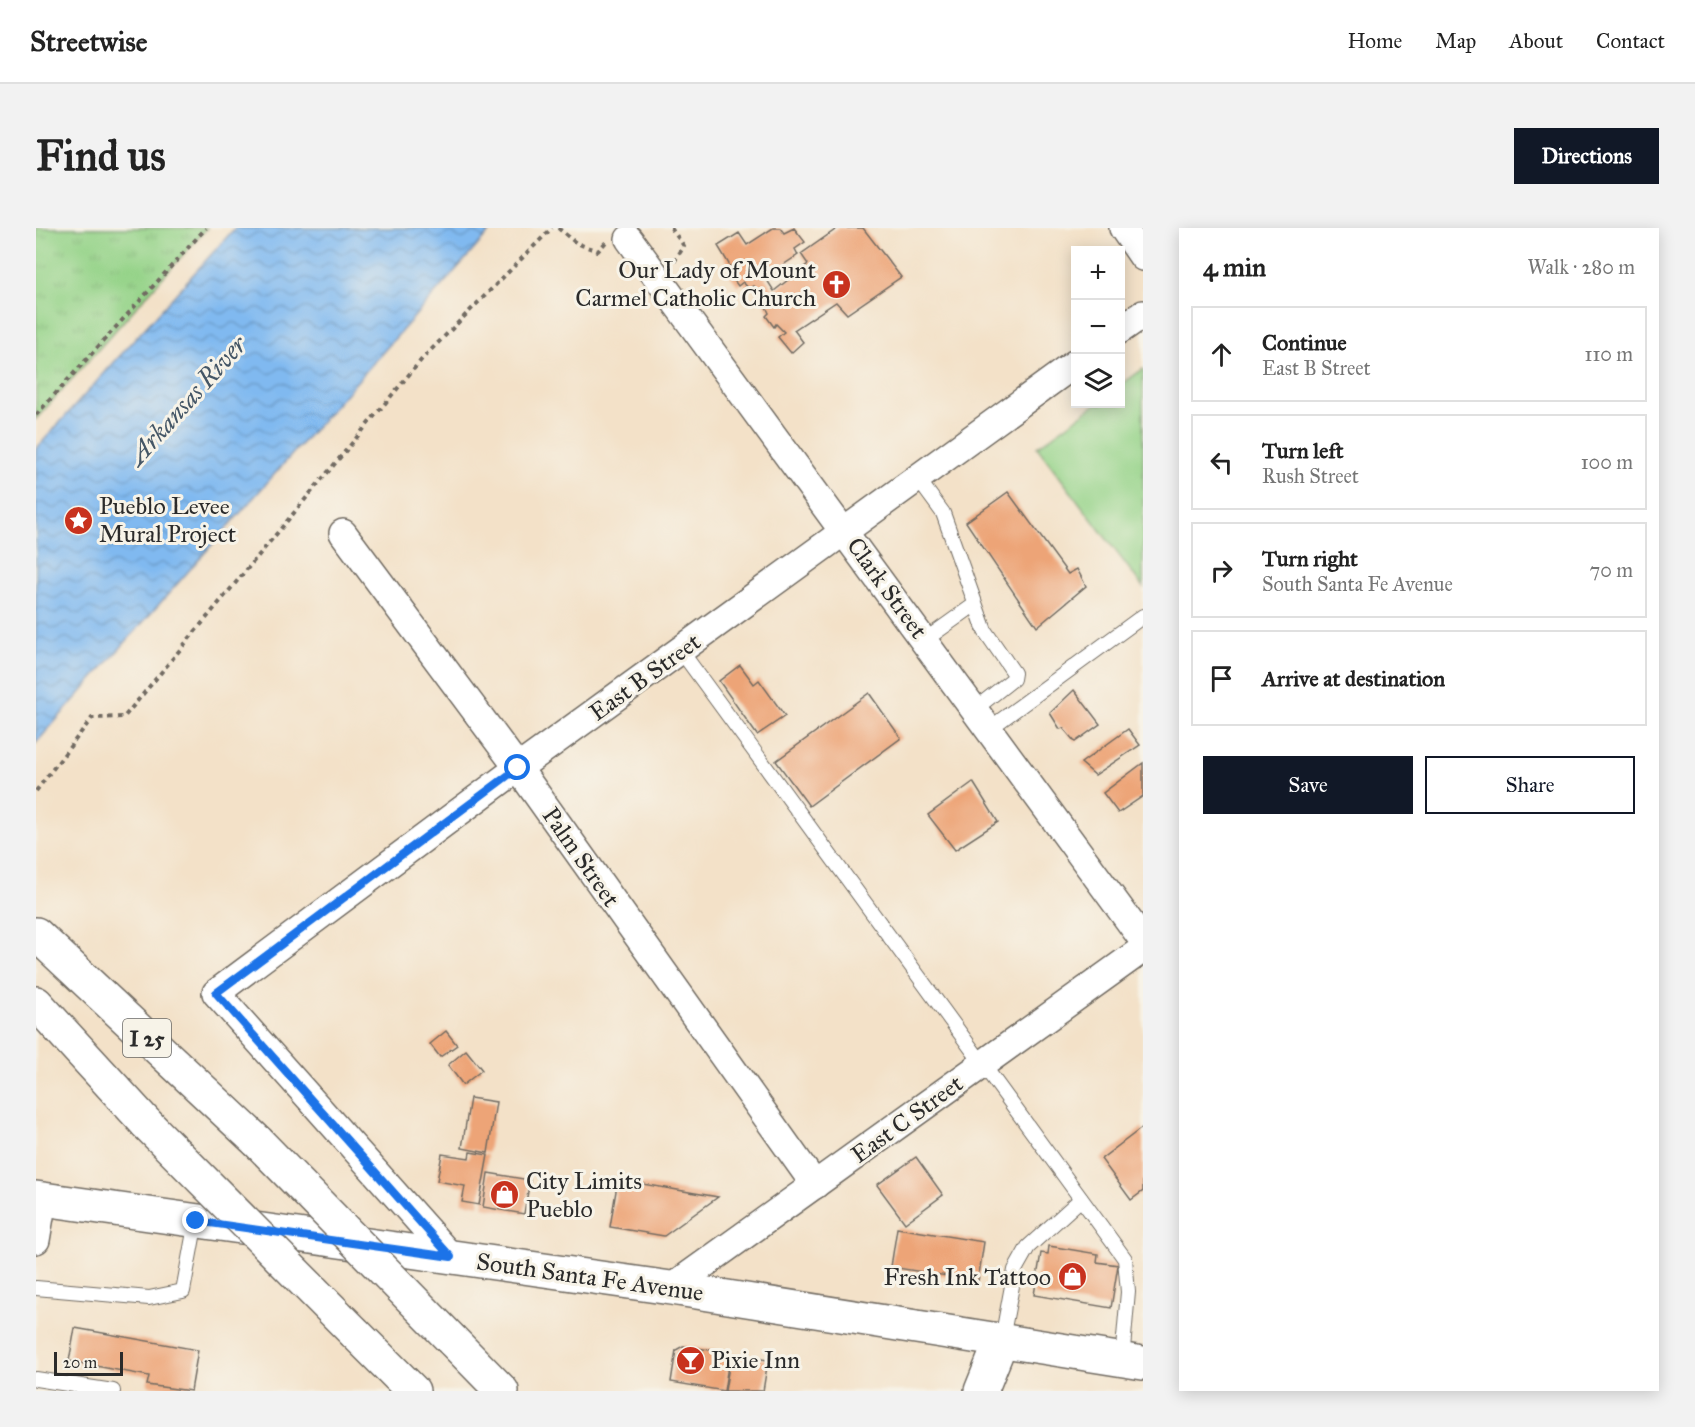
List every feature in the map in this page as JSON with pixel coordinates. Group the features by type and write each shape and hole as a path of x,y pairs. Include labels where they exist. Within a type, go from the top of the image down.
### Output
{"main road":[{"name":"I 25","path":"36,934 258,1142 502,1390"},
{"name":"I 25","path":"36,1003 147,1124 405,1385"},
{"name":"South Santa Fe Avenue","path":"40,1198 671,1288 1132,1361"},
{"path":"981,1391 1002,1339"},
{"path":"1002,1339 1007,1391"}],"street":[{"path":"1123,228 1143,257"},
{"name":"Clark Street","path":"620,237 846,532 1143,940"},
{"path":"1125,327 1143,314"},
{"name":"East B Street","path":"451,1257 216,993 518,768 1071,367"},
{"name":"Palm Street","path":"343,533 518,768 815,1185"},
{"name":"East C Street","path":"671,1288 1143,949"},
{"path":"36,1240 40,1198"}],"lane":[{"path":"918,479 944,513 985,631 1014,676 982,719"},
{"path":"925,640 975,605"},
{"path":"982,719 1143,615"},
{"path":"681,651 1125,1259 1132,1361"},
{"path":"1002,1339 1015,1270 1029,1247 1081,1199"},
{"path":"36,1288 149,1298 183,1291 196,1221"},
{"path":"36,1379 113,1391"}],"path":[{"path":"36,415 206,228"},
{"path":"36,791 92,718 124,717 422,359 552,228"},
{"path":"558,228 576,243 598,251 620,237"}],"green space":[{"path":"36,228 207,228 36,419"},
{"path":"1143,369 1143,587 1037,447 1091,408 1125,408 1125,382"}],"water":[{"name":"Arkansas River","path":"235,228 493,228 36,743 36,449"}],"building":[{"name":"Our Lady of Mount Carmel Catholic Church","path":"773,228 780,228 784,233 794,228 805,242 795,249 798,255 765,277 774,291 808,264 801,254 838,228 863,228 901,277 847,314 836,302 794,330 803,342 791,353 778,337 784,332 776,324 774,327 766,316 769,313 754,286 749,289 743,282 738,286 728,272 732,269 718,246 739,233 747,245"},
{"path":"1008,492 1068,574 1077,569 1086,586 1037,627 966,522"},
{"path":"740,665 754,684 759,680 785,716 757,735 719,681"},
{"path":"1074,690 1100,724 1075,742 1063,728 1060,729 1050,713"},
{"path":"869,693 901,738 809,806 776,761"},
{"path":"1128,729 1140,745 1095,775 1081,763"},
{"path":"1143,763 1143,796 1118,813 1103,793"},
{"path":"973,782 998,822 955,850 928,815"},
{"path":"446,1031 457,1045 440,1057 430,1044"},
{"path":"466,1050 482,1070 463,1085 448,1065"},
{"path":"470,1098 496,1102 488,1153 462,1148"},
{"path":"1143,1127 1143,1191 1131,1200 1101,1159"},
{"path":"470,1152 488,1155 479,1205 462,1202 465,1186 437,1181 442,1154 469,1158"},
{"path":"916,1157 943,1195 905,1223 877,1185"},
{"path":"488,1173 530,1180 524,1214 483,1207"},
{"path":"618,1179 718,1197 664,1236 610,1227"},
{"path":"897,1228 984,1242 978,1281 891,1267"},
{"path":"1049,1246 1098,1254 1097,1262 1118,1265 1111,1308 1034,1295 1041,1253 1048,1254"},
{"path":"75,1328 198,1350 191,1391 147,1385 149,1376 69,1361"},
{"path":"683,1346 730,1353 724,1391 671,1382 676,1350"},
{"path":"731,1354 768,1360 763,1391 725,1391"}],"place":[{"name":"Our Lady of Mount Carmel Catholic Church","path":"837,284"},
{"name":"Pueblo Levee Mural Project","path":"78,520"},
{"name":"City Limits Pueblo","path":"505,1195"},
{"name":"Fresh Ink Tattoo","path":"1072,1277"},
{"name":"Pixie Inn","path":"690,1360"}],"route":[{"path":"196,1221 451,1257 216,993 518,768"}]}
